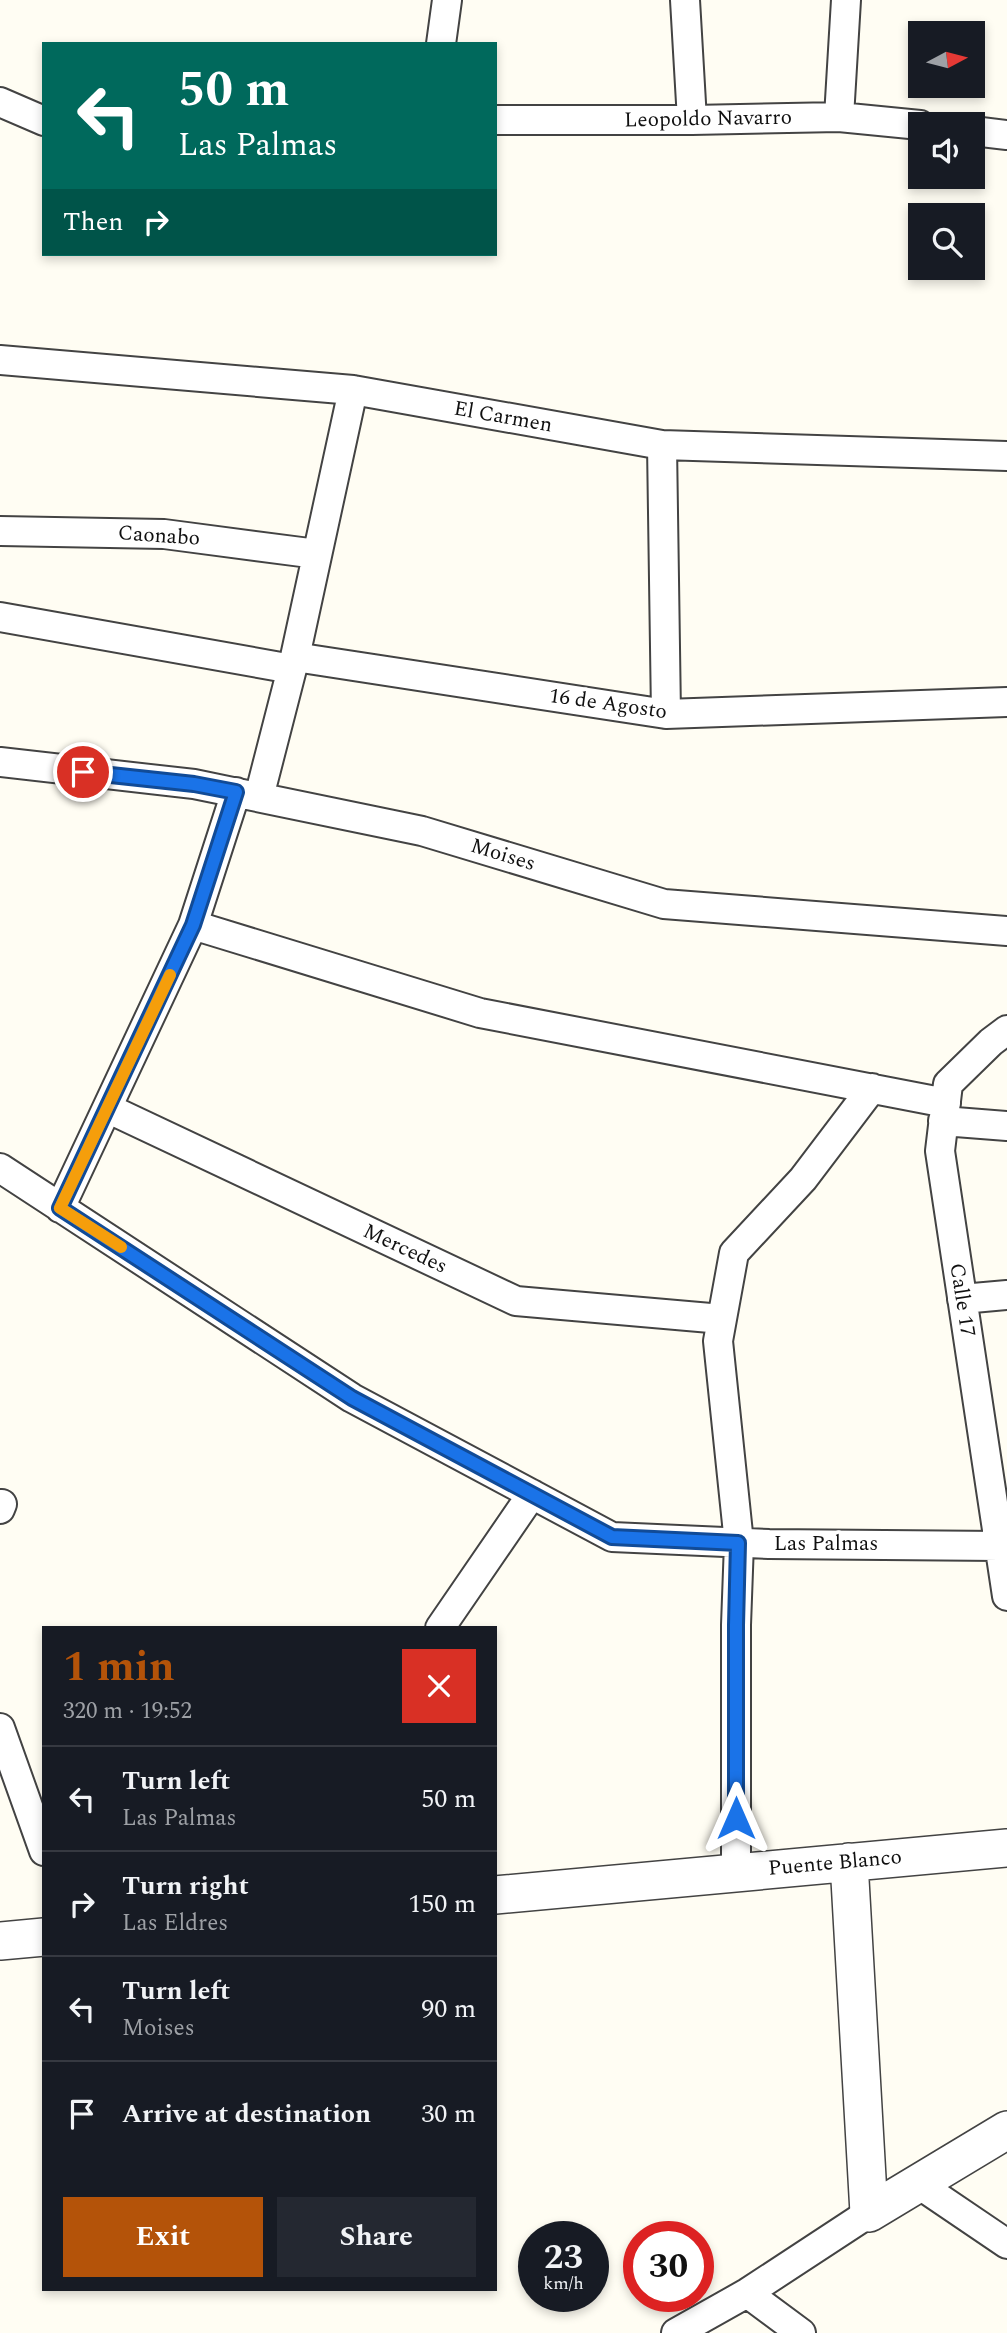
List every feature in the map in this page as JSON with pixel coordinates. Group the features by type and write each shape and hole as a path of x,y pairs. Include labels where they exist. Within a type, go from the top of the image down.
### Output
{"street":[{"path":"441,42 447,0"},
{"path":"685,0 692,120"},
{"path":"839,117 846,0"},
{"path":"0,102 42,120"},
{"name":"Leopoldo Navarro","path":"497,120 839,117 908,124"},
{"path":"985,132 1007,135"},
{"name":"El Carmen","path":"0,360 353,390 662,445 1007,456"},
{"path":"60,1208 193,925 248,795 294,663 353,390"},
{"path":"662,445 666,714"},
{"name":"Caonabo","path":"0,531 163,534 317,554"},
{"name":"16 de Agosto","path":"0,617 294,663 666,714 1007,702"},
{"name":"Moises","path":"0,762 194,784 422,831 664,904 1007,931"},
{"path":"193,925 480,1013 872,1088 945,1112 1007,1126"},
{"name":"Calle 17","path":"1007,1030 990,1042 948,1084 940,1151 1007,1596"},
{"path":"736,1873 738,1543 718,1341 734,1253 803,1179 872,1088"},
{"name":"Mercedes","path":"107,1108 516,1301 722,1319"},
{"name":"Las Palmas","path":"0,1168 352,1398 612,1537 738,1543 999,1546"},
{"path":"962,1299 1007,1295"},
{"path":"441,1626 533,1494"},
{"path":"0,1728 42,1845"},
{"name":"Puente Blanco","path":"497,1895 1007,1848"},
{"path":"849,1862 869,2213"},
{"path":"0,1941 42,1937"},
{"path":"676,2333 747,2293 869,2213 1007,2130"},
{"path":"917,2183 1007,2244"},
{"path":"747,2293 801,2333"}],"slow traffic":[{"path":"121,1247 60,1208 170,975"}],"route":[{"path":"83,772 194,784 236,792 193,925 60,1208 352,1398 612,1537 738,1543 736,1818"}]}
